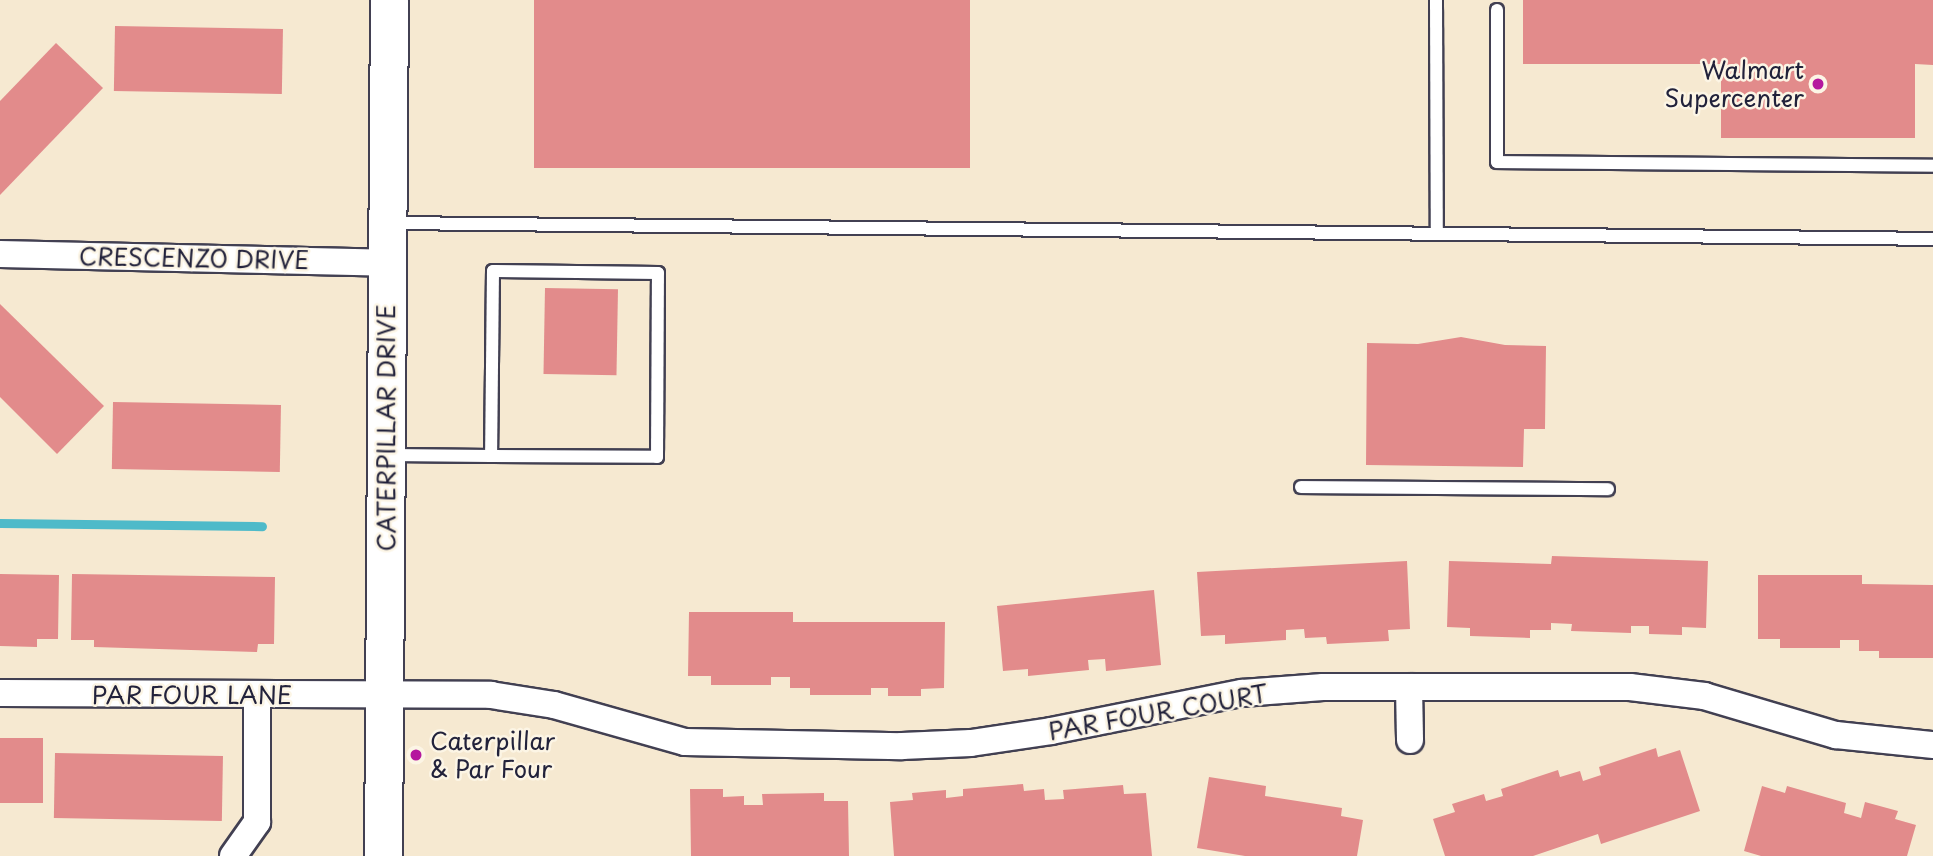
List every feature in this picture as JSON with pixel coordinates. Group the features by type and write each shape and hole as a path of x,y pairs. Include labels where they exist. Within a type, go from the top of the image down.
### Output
{"street":[{"name":"CATERPILLAR DRIVE","path":"383,856 389,0"},
{"name":"CRESCENZO DRIVE","path":"0,254 387,263"},
{"name":"PAR FOUR COURT","path":"384,695 504,697 554,705 647,735 685,742 902,746 971,743 1051,732 1242,693 1409,687 1664,690 1704,696 1836,735 1933,745"},
{"path":"1409,687 1410,740"},
{"name":"PAR FOUR LANE","path":"0,693 384,695"},
{"path":"233,856 257,822 257,696"}],"lane":[{"path":"1436,0 1437,232"},
{"path":"1497,10 1497,162 1933,166"},
{"path":"387,223 1933,239"},
{"path":"386,455 491,456 657,457 658,273 493,271 491,456"},
{"path":"1301,486 1608,489"}],"building":[{"path":"534,0 970,0 970,168 534,168"},
{"name":"Walmart Supercenter","path":"1523,0 1933,0 1933,65 1915,64 1915,138 1721,138 1721,64 1523,64"},
{"path":"115,26 283,29 282,94 114,91"},
{"path":"56,43 103,88 0,195 0,101"},
{"path":"545,288 618,289 616,375 543,374"},
{"path":"0,304 104,406 57,454 0,397"},
{"path":"1461,337 1505,345 1546,346 1545,429 1524,429 1523,467 1366,465 1367,343 1418,344"},
{"path":"113,402 281,405 280,472 112,469"},
{"path":"1552,556 1708,561 1706,628 1682,627 1682,635 1649,634 1649,626 1631,626 1631,633 1571,631 1572,624 1551,623 1551,630 1530,630 1530,638 1470,636 1470,628 1447,627 1449,561 1551,564"},
{"path":"1407,561 1410,629 1388,630 1389,641 1327,644 1326,637 1305,638 1304,629 1286,630 1286,640 1225,644 1225,635 1201,636 1197,572"},
{"path":"0,574 59,575 58,639 37,639 37,647 0,646"},
{"path":"72,574 275,577 274,644 258,644 257,652 94,647 94,640 71,640"},
{"path":"1758,575 1862,575 1862,584 1933,585 1933,658 1879,658 1879,651 1859,651 1859,640 1840,640 1840,648 1780,648 1780,639 1758,639"},
{"path":"1154,590 1161,665 1106,671 1105,659 1088,660 1089,670 1028,676 1028,669 1003,671 997,606"},
{"path":"689,612 793,612 793,622 945,622 944,688 921,689 921,696 888,696 888,688 871,688 871,695 810,695 810,688 790,688 790,677 771,677 771,685 711,685 711,676 688,676"},
{"path":"0,738 43,738 43,803 0,803"},
{"path":"1656,748 1658,757 1680,750 1700,811 1601,844 1598,834 1533,856 1445,856 1433,819 1455,812 1452,804 1484,794 1486,801 1503,796 1501,789 1558,770 1560,777 1580,771 1583,781 1601,775 1599,767"},
{"path":"55,753 223,756 222,821 54,818"},
{"path":"1209,777 1266,786 1265,796 1342,808 1341,816 1363,820 1357,856 1245,856 1197,848"},
{"path":"1023,784 1024,791 1044,789 1045,800 1064,799 1063,790 1123,785 1124,794 1146,793 1152,856 894,856 890,802 913,800 912,793 946,790 946,798 963,796 963,789"},
{"path":"1762,786 1785,793 1787,786 1846,803 1844,813 1861,818 1865,802 1898,811 1895,819 1916,825 1907,856 1761,856 1744,851"},
{"path":"690,789 723,789 723,797 744,796 744,805 763,805 762,794 824,793 824,801 848,801 849,856 691,856"}],"waterway":[{"path":"0,523 262,526"}],"place":[{"name":"Walmart Supercenter","path":"1818,84"},
{"name":"Caterpillar & Par Four","path":"416,755"}]}
